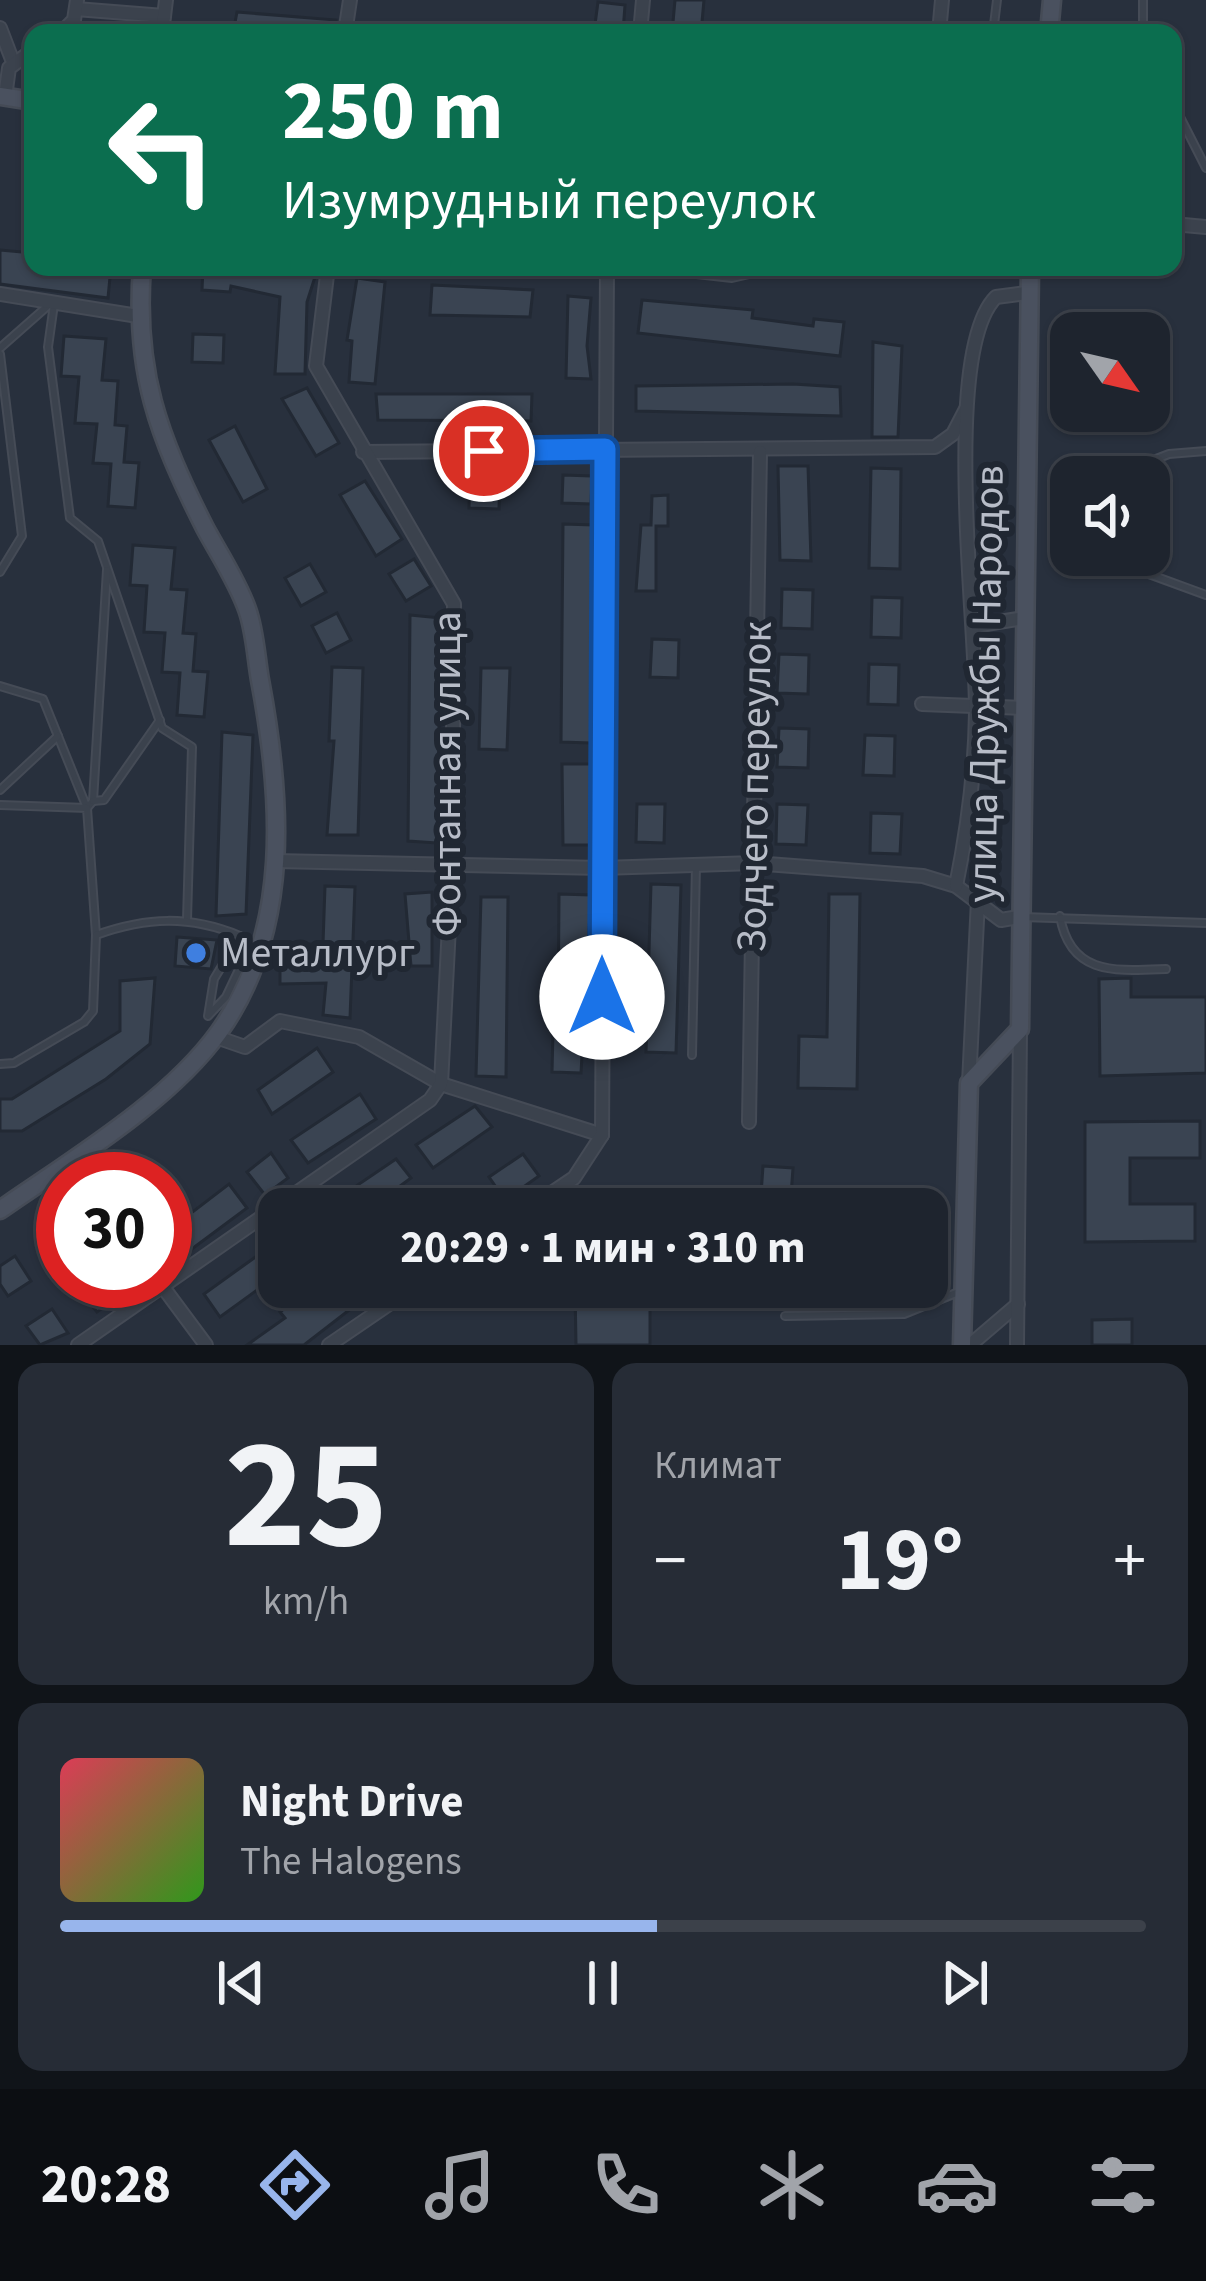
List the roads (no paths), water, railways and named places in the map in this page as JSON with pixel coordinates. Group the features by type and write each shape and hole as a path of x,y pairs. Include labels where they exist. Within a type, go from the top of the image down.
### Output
{"street":[{"path":"163,24 166,0"},
{"path":"76,5 164,16"},
{"path":"0,28 13,62 2,97"},
{"path":"13,62 24,55"},
{"path":"82,1152 150,1100 216,1037 251,959 275,861 278,794 248,610 180,479 144,385 138,316 141,276"},
{"name":"Фонтанная улица","path":"327,276 316,366 454,604 452,867 441,1084"},
{"path":"559,1188 574,1178 602,1135 607,276"},
{"name":"улица Дружбы Народов","path":"1020,1029 1029,276"},
{"path":"956,886 974,796 976,706 967,408 973,346 983,314 996,297 1028,293"},
{"path":"0,294 138,316"},
{"path":"363,452 935,447 953,434 967,408"},
{"name":"Зодчего переулок","path":"749,1122 760,452"},
{"path":"974,626 1024,618"},
{"path":"922,704 1022,708"},
{"path":"275,861 602,868 754,863 923,876 956,886 1000,920 1019,917"},
{"name":"улица Дружбы Народов","path":"966,1345 969,1082 978,900"},
{"path":"216,1037 245,1047 280,1022 359,1037 441,1084 602,1135"},
{"path":"969,1082 1020,1029"},
{"path":"1017,1345 1020,1029"},
{"path":"192,1261 430,1100 441,1084"},
{"path":"0,1210 36,1185"},
{"path":"966,1345 1018,1304"},
{"path":"78,1345 127,1308"},
{"path":"179,1308 206,1345"},
{"path":"329,1345 383,1308"}],"lane":[{"path":"1182,121 1206,168"},
{"path":"0,572 22,536 0,351 55,300"},
{"path":"55,300 49,346 70,518 98,541 163,728 193,747 187,920"},
{"path":"1164,456 1206,451"},
{"path":"0,1060 14,1063 93,1011 96,934 90,805 107,566"},
{"path":"1155,576 1206,595"},
{"path":"0,686 43,699 90,805"},
{"path":"0,805 90,805 104,800 160,719"},
{"path":"0,790 58,736"},
{"path":"692,1055 696,865"},
{"path":"1060,916 1064,937 1084,963 1106,971 1166,970"},
{"path":"1019,917 1206,923"},
{"path":"96,934 140,920 187,920 239,936 251,959 208,1016 214,979 239,936"},
{"path":"785,1316 904,1314 964,1290"}],"place":[{"name":"Металлург","path":"196,953"}]}
